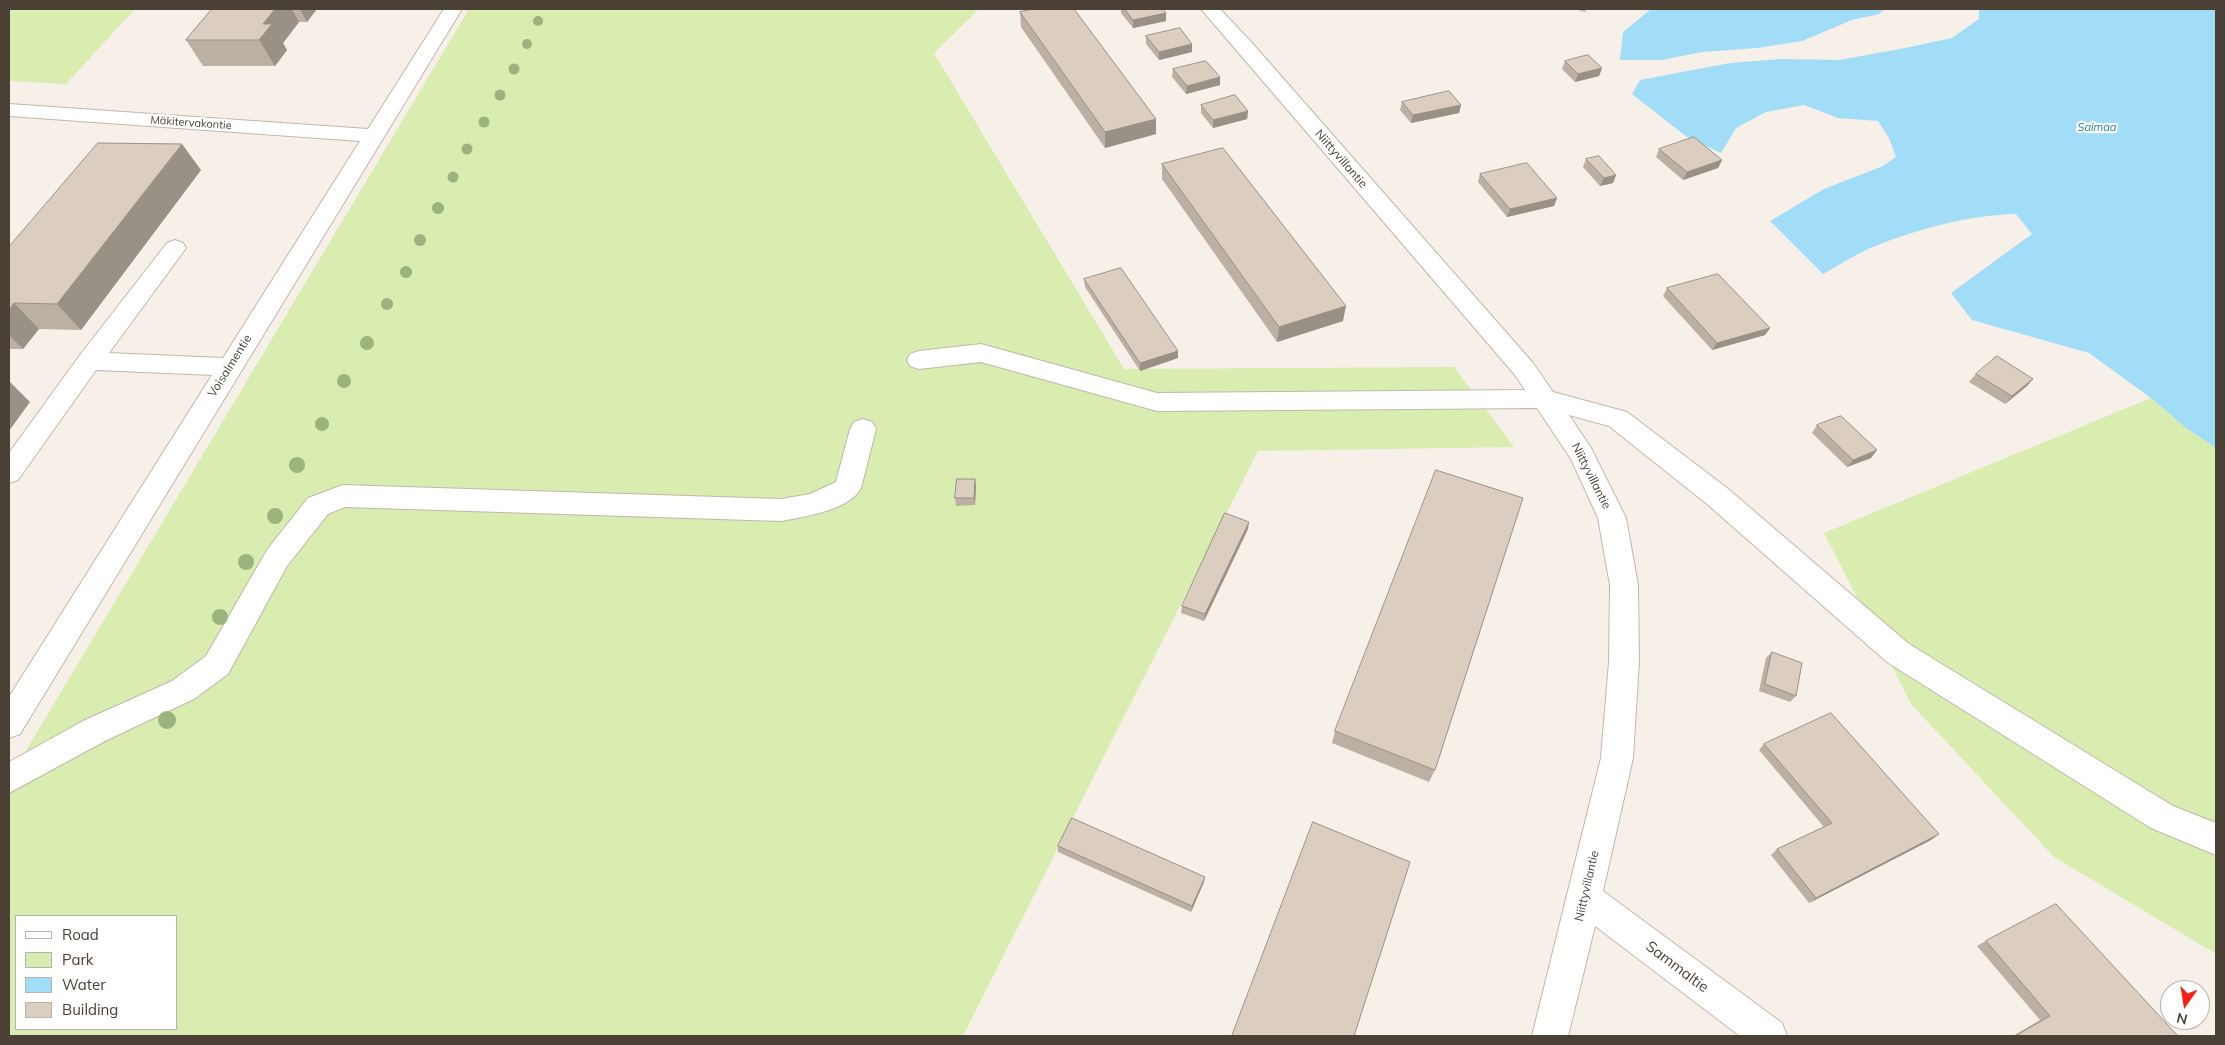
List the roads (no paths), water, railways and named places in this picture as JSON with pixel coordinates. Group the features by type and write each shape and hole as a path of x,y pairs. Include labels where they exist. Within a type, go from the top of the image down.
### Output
{"street":[{"name":"Voisalmentie","path":"9,724 453,9"},
{"name":"Niittyvillantie","path":"1217,11 1524,369 1582,455 1612,518 1624,585 1624,662 1616,758 1585,898 1550,1036"},
{"name":"Mäkitervakontie","path":"9,110 373,136"},
{"path":"9,473 89,361 175,248"},
{"path":"919,360 981,353 1157,402 1545,399 1618,420 1717,496 1898,653 2162,816 2216,839"},
{"path":"89,361 229,367"},
{"path":"9,778 94,732 183,690 217,665 277,558 318,506 343,496 781,510 815,504 848,488 863,429"},
{"name":"Sammaltie","path":"1585,898 1769,1036"}],"water":[{"path":"1651,9 1884,9 1879,14 1852,20 1802,41 1757,48 1702,52 1662,60 1620,60 1623,32"},
{"name":"Saimaa","path":"1979,9 2216,9 2216,448 2186,428 2151,398 2089,353 1972,320 1951,293 2032,234 2016,214 1963,220 1911,233 1864,251 1823,274 1770,221 1824,189 1883,166 1896,157 1889,138 1878,121 1838,118 1804,105 1766,112 1736,128 1721,153 1687,137 1632,94 1640,80 1730,63 1781,59 1839,60 1952,38 1979,19"}]}
